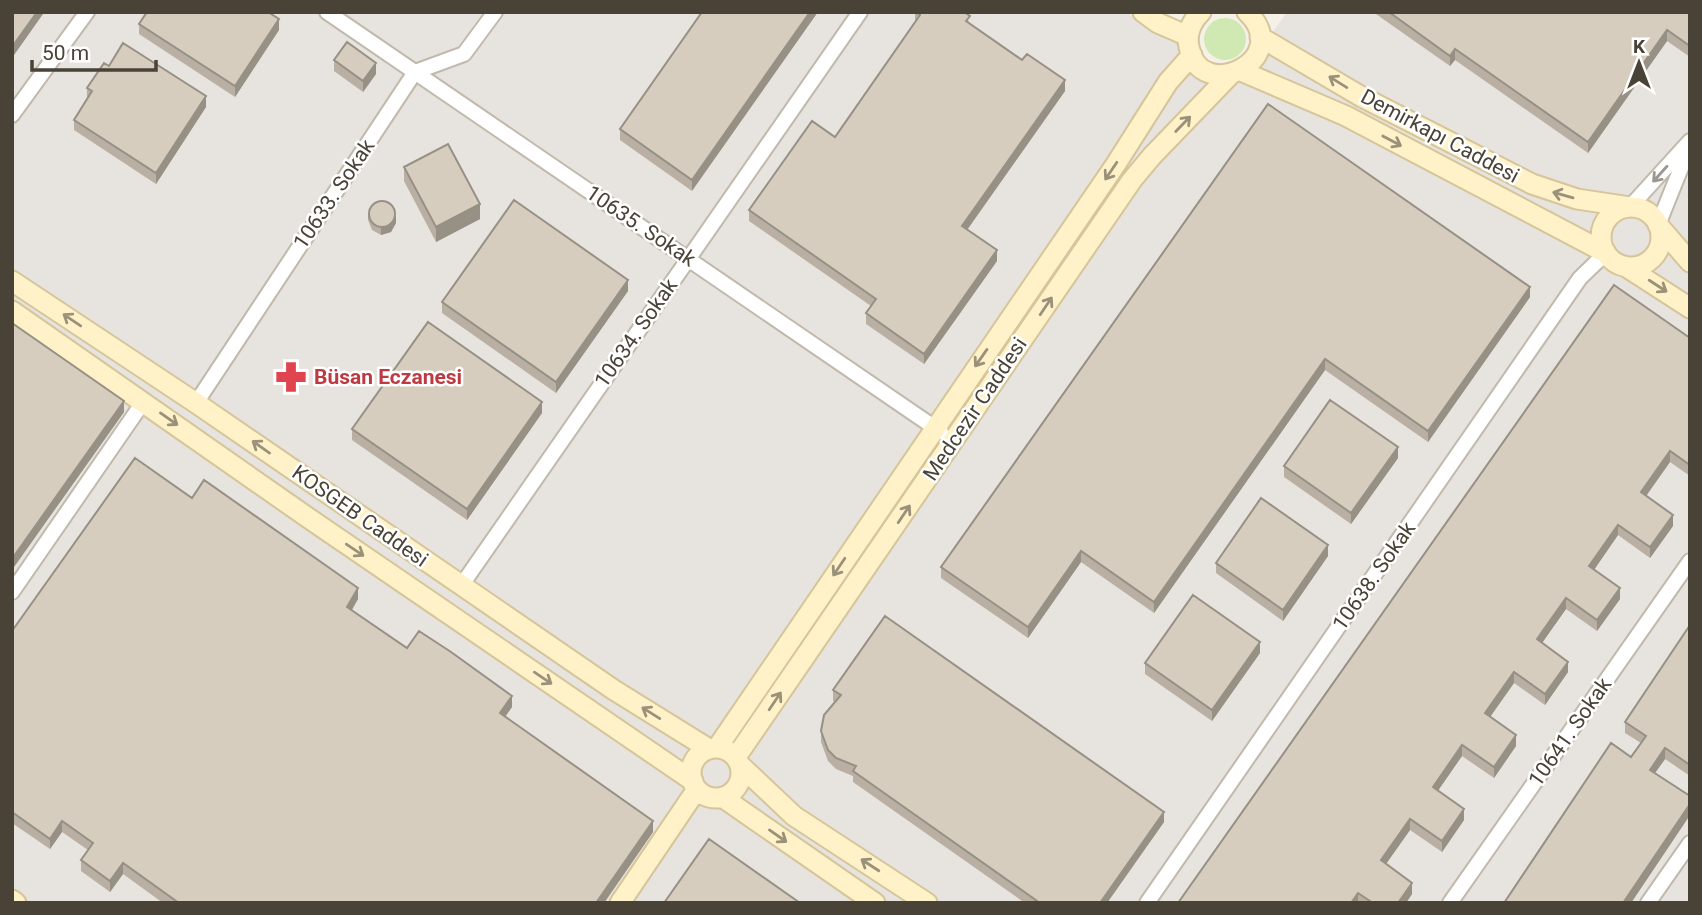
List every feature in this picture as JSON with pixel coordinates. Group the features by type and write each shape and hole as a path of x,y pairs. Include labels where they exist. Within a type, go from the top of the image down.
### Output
{"street":[{"path":"12,115 87,12"},
{"name":"10635. Sokak","path":"327,12 954,441"},
{"path":"415,72 464,54 495,12"},
{"name":"10634. Sokak","path":"461,586 859,12"},
{"path":"1143,12 1190,46"},
{"name":"Medcezir Caddesi","path":"713,748 1116,164 1190,46 1191,26 1201,12"},
{"name":"Medcezir Caddesi","path":"738,761 1132,180 1236,73 1256,57 1258,22"},
{"name":"Demirkapı Caddesi","path":"1258,22 1362,96 1532,184 1577,199 1630,207"},
{"name":"Demirkapı Caddesi","path":"1190,46 1197,63 1212,73 1236,73 1346,116 1606,253"},
{"name":"10633. Sokak","path":"196,403 415,72"},
{"path":"1690,143 1630,207 1612,213 1605,223 1601,241 1606,253 1614,261 1690,308"},
{"path":"1625,266 1641,265 1654,256 1660,241 1658,225 1690,143"},
{"path":"1630,207 1644,210 1690,262"},
{"name":"10638. Sokak","path":"1147,903 1580,278 1606,253"},
{"name":"KOSGEB Caddesi","path":"12,281 196,403 614,690 713,748"},
{"name":"KOSGEB Caddesi","path":"12,311 695,785"},
{"path":"12,592 144,401"},
{"name":"10641. Sokak","path":"1450,903 1690,561"},
{"path":"620,903 695,785 692,765 702,752 713,748 724,749 794,816 927,903"},
{"path":"695,785 709,796 722,797 729,794 740,781 738,761"},
{"path":"722,797 875,903"},
{"path":"1648,903 1690,844"}],"shaded area":[{"path":"12,12 1126,12 1239,80 1287,12 1690,12 1690,903 12,903"}],"green space":[{"path":"1225,18 1240,24 1246,39 1240,54 1225,60 1210,54 1204,39 1210,24"}],"building":[{"path":"12,12 37,12 12,47"},
{"path":"147,12 268,12 279,19 235,86 139,24"},
{"path":"702,12 810,12 692,180 620,129"},
{"path":"916,12 964,12 970,16 966,21 1022,60 1027,54 1065,80 962,226 997,250 924,354 866,313 876,299 749,210 812,121 835,137 920,15"},
{"path":"1389,12 1690,12 1690,46 1667,30 1588,142 1455,49 1450,56"},
{"path":"347,42 376,63 363,81 334,60"},
{"path":"123,43 206,96 156,173 74,120 92,91 87,88 104,63 109,66"},
{"path":"1268,104 1530,287 1428,431 1325,359 1154,602 1081,551 1028,627 941,567"},
{"path":"448,144 480,204 436,227 404,167"},
{"path":"514,200 628,280 556,382 442,302"},
{"path":"382,201 391,205 395,214 391,223 382,227 373,223 369,214 373,205"},
{"path":"1614,285 1690,338 1690,465 1670,451 1641,492 1673,515 1650,547 1618,525 1589,566 1620,588 1597,620 1566,598 1537,639 1568,662 1545,694 1514,672 1485,713 1516,735 1494,767 1462,745 1433,787 1464,809 1442,841 1410,819 1381,860 1412,883 1398,903 1373,903 1358,893 1351,903 1178,903"},
{"path":"428,322 542,402 467,509 352,429"},
{"path":"12,323 124,401 14,556 12,555"},
{"path":"1330,400 1398,447 1351,513 1284,466"},
{"path":"135,458 192,498 204,480 358,588 347,607 407,648 419,631 451,652 512,696 500,713 653,821 596,903 179,903 123,863 110,881 81,860 93,843 62,821 50,839 12,812 12,631"},
{"path":"1261,498 1328,545 1283,610 1216,563"},
{"path":"1193,595 1260,642 1212,710 1145,663"},
{"path":"885,616 1164,812 1100,903 1040,903 853,771 856,766 836,758 828,750 821,731 824,715 841,695 833,690"},
{"path":"1690,625 1690,765 1665,748 1650,770 1690,796 1690,804 1623,903 1504,903 1611,743 1631,757 1646,736 1625,722"},
{"path":"709,839 800,903 664,903"}],"place":[{"name":"Büsan Eczanesi","path":"291,377"}]}
